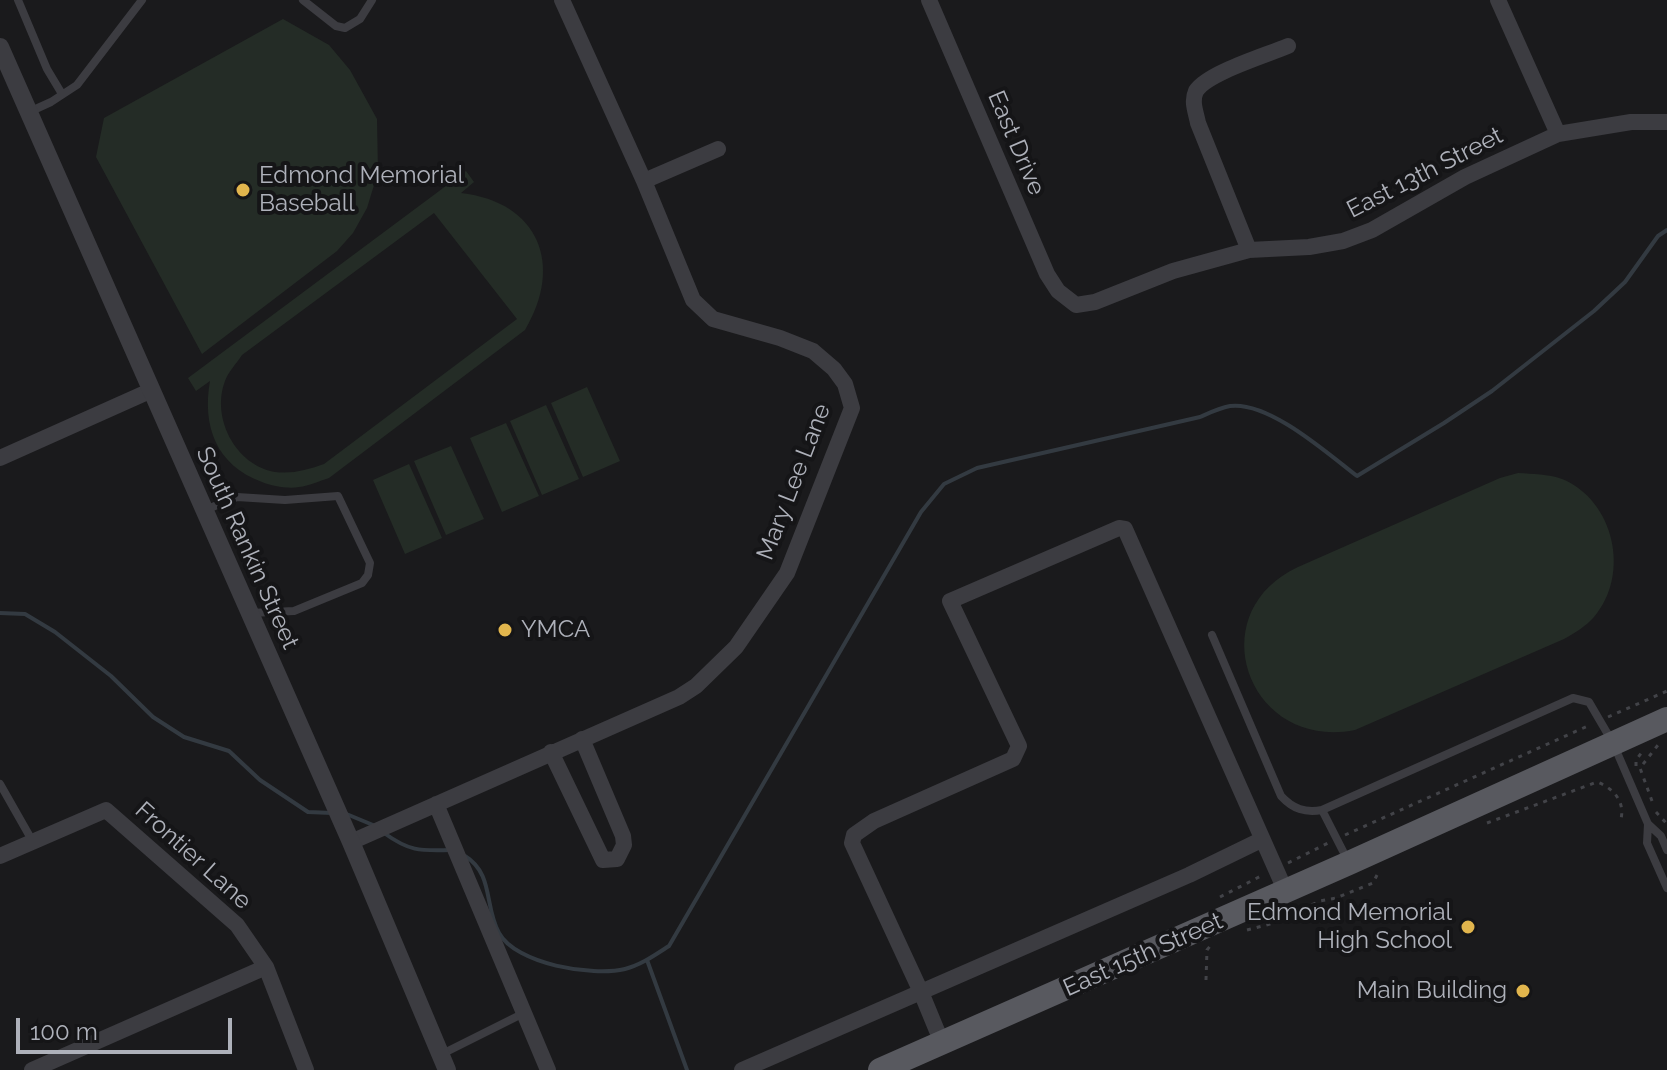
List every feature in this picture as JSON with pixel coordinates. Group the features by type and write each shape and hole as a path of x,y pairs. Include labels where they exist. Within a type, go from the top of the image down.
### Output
{"main road":[{"name":"East 15th Street","path":"882,1070 1286,892 1667,719"}],"street":[{"name":"Mary Lee Lane","path":"351,842 679,697 708,675 736,647 787,573 852,408 845,384 813,351 713,319 693,300 644,181 562,0"},
{"name":"East Drive","path":"929,0 1047,274 1068,300"},
{"path":"1498,0 1558,134"},
{"path":"1249,250 1198,123 1193,103 1197,90 1210,79 1288,46"},
{"name":"South Rankin Street","path":"0,47 351,842 444,1062"},
{"name":"East 13th Street","path":"1068,300 1076,305 1095,302 1173,271 1249,250 1309,247 1358,235 1465,177 1558,134 1631,122 1667,122"},
{"path":"644,181 718,149"},
{"path":"0,458 152,390"},
{"path":"942,1043 852,843 854,835 874,821 1013,759 1019,746 950,601 1119,528 1125,529 1286,892"},
{"path":"551,752 603,860 617,859 624,845 623,836 582,739"},
{"path":"436,804 548,1070"},
{"name":"Frontier Lane","path":"33,842 106,810 237,925 266,967 306,1070"},
{"path":"742,1070 1189,875 1261,840"},
{"path":"0,856 33,842"},
{"path":"32,1070 266,967"}],"lane":[{"path":"18,0 47,69 62,94"},
{"path":"29,112 77,85 142,0"},
{"path":"303,0 336,26 345,28 360,19 372,0"},
{"path":"205,510 237,497 285,500 338,496 370,563 368,575 362,583 294,611 250,613"},
{"path":"1212,635 1281,796 1296,808 1309,812 1322,810 1573,698 1589,702 1613,743 1648,824 1661,836 1667,850"},
{"path":"0,784 33,842"},
{"path":"1322,810 1349,863"},
{"path":"1648,824 1647,843 1667,888"},
{"path":"444,1062 524,1013"}],"path":[{"path":"1219,898 1337,838 1667,691"},
{"path":"1659,744 1640,768 1655,812 1667,824"},
{"path":"1636,767 1636,760 1643,751"},
{"path":"1606,780 1609,787"},
{"path":"1480,825 1597,782 1614,791 1623,811 1621,819"},
{"path":"1236,934 1270,924 1320,901 1373,883 1380,868 1386,864"},
{"path":"1206,980 1207,950 1216,940"}],"shaded area":[{"name":"Edmond Memorial Baseball","path":"283,19 329,45 350,70 377,119 378,172 367,208 353,233 337,251 202,354 96,157 104,118"},
{"path":"466,171 474,182 461,193 488,199 509,209 526,223 537,240 542,260 542,282 537,306 525,330 329,478 290,488 246,475 223,454 216,442 208,413 210,381 196,391 188,378","holes":["434,213 517,319 324,464 288,472 261,468 238,450 224,424 221,395 230,371 242,355"]},
{"path":"587,387 620,461 583,477 551,403"},
{"path":"546,405 579,479 542,495 510,421"},
{"path":"506,423 539,496 502,512 470,438"},
{"path":"451,446 484,519 446,535 414,461"},
{"path":"409,464 442,538 405,554 373,480"},
{"path":"1518,473 1562,479 1580,489 1594,503 1605,521 1614,560 1612,580 1605,600 1594,617 1564,639 1355,730 1318,731 1287,720 1264,700 1249,674 1244,644 1250,615 1268,588 1298,567 1500,478"}],"waterway":[{"path":"465,856 474,863 485,881 499,933 521,953 556,966 594,971 625,969 642,962 669,946 921,512 944,484 977,468 1200,417 1230,406 1245,407 1279,420 1314,442 1357,476 1492,391 1594,311 1625,282 1658,236 1667,230"},
{"path":"0,613 25,614 55,632 111,676 153,717 184,737 229,751 260,780 308,812 332,813"},
{"path":"344,813 373,825"},
{"path":"384,833 415,849 450,850"},
{"path":"647,960 687,1070"}],"place":[{"name":"Edmond Memorial Baseball","path":"243,190"},
{"name":"YMCA","path":"505,630"},
{"name":"Edmond Memorial High School","path":"1468,927"},
{"name":"Main Building","path":"1523,991"}]}
